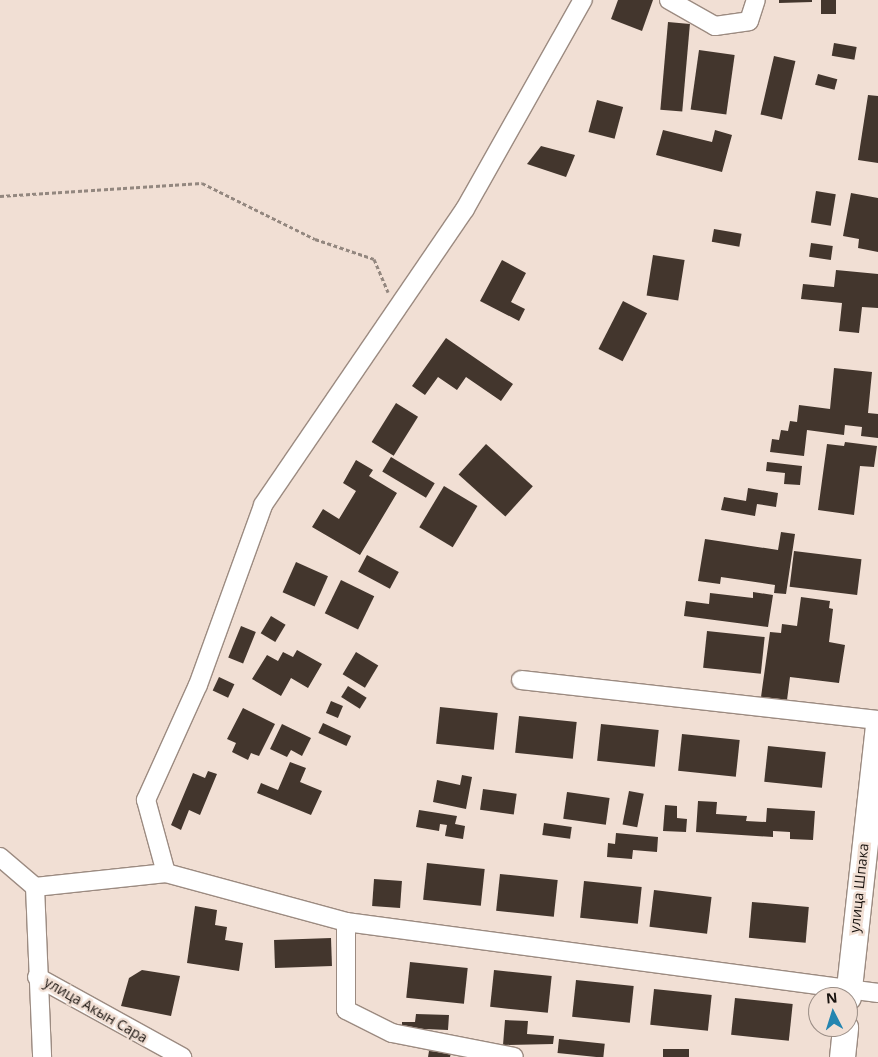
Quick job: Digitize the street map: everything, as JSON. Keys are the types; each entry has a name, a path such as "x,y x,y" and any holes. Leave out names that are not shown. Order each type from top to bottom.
{"street":[{"path":"166,873 146,800 198,685 263,505 465,209 583,0"},
{"path":"669,0 715,26 749,21 756,0"},
{"path":"521,680 878,720"},
{"name":"улица Шпака","path":"849,987 878,727"},
{"path":"0,857 35,887 166,873 346,922 808,987"},
{"path":"35,887 42,1057"},
{"path":"346,922 346,1010 392,1032 514,1057"},
{"name":"улица Акын Сара","path":"38,977 182,1057"},
{"path":"858,993 878,993"},
{"path":"842,1057 844,1037"}],"path":[{"path":"0,196 202,183 315,239 374,259 395,311"}],"building":[{"path":"618,0 653,0 642,31 611,19"},
{"path":"779,0 812,0 812,2 779,3"},
{"path":"821,0 836,0 836,14 821,14"},
{"path":"668,22 690,24 682,112 660,110"},
{"path":"834,43 857,47 854,60 832,56"},
{"path":"699,50 735,55 726,114 691,109"},
{"path":"774,56 795,61 782,119 761,114"},
{"path":"818,74 837,79 834,90 815,85"},
{"path":"868,95 878,96 878,163 858,160"},
{"path":"597,100 623,107 615,139 588,132"},
{"path":"663,130 712,142 715,130 732,135 722,172 656,155"},
{"path":"541,146 575,155 566,177 527,164"},
{"path":"816,191 836,194 831,226 811,223"},
{"path":"851,193 878,198 878,252 858,248 859,239 843,236"},
{"path":"714,229 742,234 739,247 712,242"},
{"path":"811,243 833,246 831,260 809,257"},
{"path":"653,255 685,260 678,301 647,295"},
{"path":"502,260 526,273 511,302 525,309 519,321 480,301"},
{"path":"836,270 878,274 878,308 862,307 859,333 839,331 842,303 801,299 803,284 834,287"},
{"path":"623,301 647,313 623,361 598,349"},
{"path":"446,338 513,384 501,401 466,377 457,390 438,377 425,395 412,386"},
{"path":"834,368 872,372 868,413 878,414 878,438 861,436 862,427 845,425 844,435 807,430 804,456 770,452 772,439 779,440 781,430 788,431 790,421 797,422 799,405 830,409"},
{"path":"396,403 418,417 394,456 372,442"},
{"path":"845,442 877,446 874,467 860,466 854,515 818,510 827,444 844,446"},
{"path":"486,444 533,486 505,517 459,474"},
{"path":"391,457 435,483 426,498 382,472"},
{"path":"356,460 373,470 369,476 397,493 360,555 312,527 323,509 339,519 356,491 343,483"},
{"path":"767,462 802,466 800,485 784,484 785,473 766,471"},
{"path":"444,486 477,506 453,547 419,527"},
{"path":"748,488 778,493 776,507 757,504 755,516 721,510 724,497 746,501"},
{"path":"781,532 795,534 786,594 774,593 775,585 721,577 720,584 698,581 705,539 778,550"},
{"path":"794,551 861,559 857,595 790,587"},
{"path":"367,555 399,572 390,589 358,572"},
{"path":"296,562 328,576 315,606 283,592"},
{"path":"341,580 374,596 358,629 325,613"},
{"path":"753,592 773,595 768,627 684,616 686,601 709,604 710,593 753,598"},
{"path":"801,597 830,601 829,608 833,609 829,642 845,645 839,683 790,677 787,700 761,697 770,632 781,633 782,624 797,626"},
{"path":"271,616 286,625 275,642 261,633"},
{"path":"241,626 256,632 243,664 228,658"},
{"path":"707,631 765,637 761,674 703,668"},
{"path":"297,650 322,664 308,688 291,678 281,696 252,679 267,655 278,661 283,652 293,657"},
{"path":"356,652 378,665 365,688 343,674"},
{"path":"219,677 234,684 228,698 213,691"},
{"path":"348,686 367,698 360,709 341,697"},
{"path":"331,701 343,706 338,718 326,713"},
{"path":"440,707 498,713 494,750 436,744"},
{"path":"243,708 275,724 259,756 251,753 248,760 232,752 236,743 227,739"},
{"path":"519,716 577,722 573,759 515,753"},
{"path":"323,723 351,736 346,746 318,733"},
{"path":"282,724 311,738 302,756 291,750 287,757 270,749"},
{"path":"601,724 659,730 655,767 597,761"},
{"path":"682,734 740,740 736,777 678,771"},
{"path":"768,746 826,752 822,788 764,782"},
{"path":"290,762 306,768 300,782 322,791 311,815 257,793 261,783 278,790"},
{"path":"208,771 217,774 200,815 189,810 181,830 171,825 193,773 205,778"},
{"path":"462,775 472,777 466,809 433,802 437,780 460,785"},
{"path":"483,789 517,794 514,815 480,810"},
{"path":"629,791 644,794 637,827 623,824"},
{"path":"567,792 610,798 606,825 563,819"},
{"path":"698,801 717,802 716,814 747,816 746,821 766,822 767,808 815,811 813,840 790,839 790,832 773,831 773,837 696,832"},
{"path":"665,805 677,806 677,818 687,819 686,832 663,831"},
{"path":"419,810 457,816 455,824 465,826 463,839 445,836 447,825 440,824 439,831 416,827"},
{"path":"544,823 572,827 570,839 542,835"},
{"path":"616,833 658,837 657,852 633,850 632,859 607,857 608,843 615,844"},
{"path":"427,863 485,869 481,906 423,900"},
{"path":"500,874 558,880 554,917 496,911"},
{"path":"374,879 402,881 400,908 372,906"},
{"path":"584,881 642,887 638,924 580,918"},
{"path":"654,890 712,897 707,934 649,927"},
{"path":"752,902 809,907 806,943 749,938"},
{"path":"195,906 217,910 215,925 227,927 225,940 243,943 239,971 187,963"},
{"path":"331,938 332,966 275,968 274,940"},
{"path":"410,962 468,968 464,1004 406,998"},
{"path":"142,970 180,976 171,1016 121,1006 129,978"},
{"path":"494,970 552,976 548,1013 490,1007"},
{"path":"576,980 634,986 630,1023 572,1017"},
{"path":"654,989 712,995 708,1031 650,1025"},
{"path":"735,998 793,1004 789,1041 731,1035"},
{"path":"416,1014 449,1015 448,1030 402,1028 402,1022 415,1022"},
{"path":"505,1020 528,1021 527,1034 554,1036 553,1044 503,1045"},
{"path":"559,1039 605,1044 603,1057 558,1053"},
{"path":"663,1049 689,1049 689,1057 663,1057"},
{"path":"429,1051 451,1053 450,1057 428,1057"}]}
